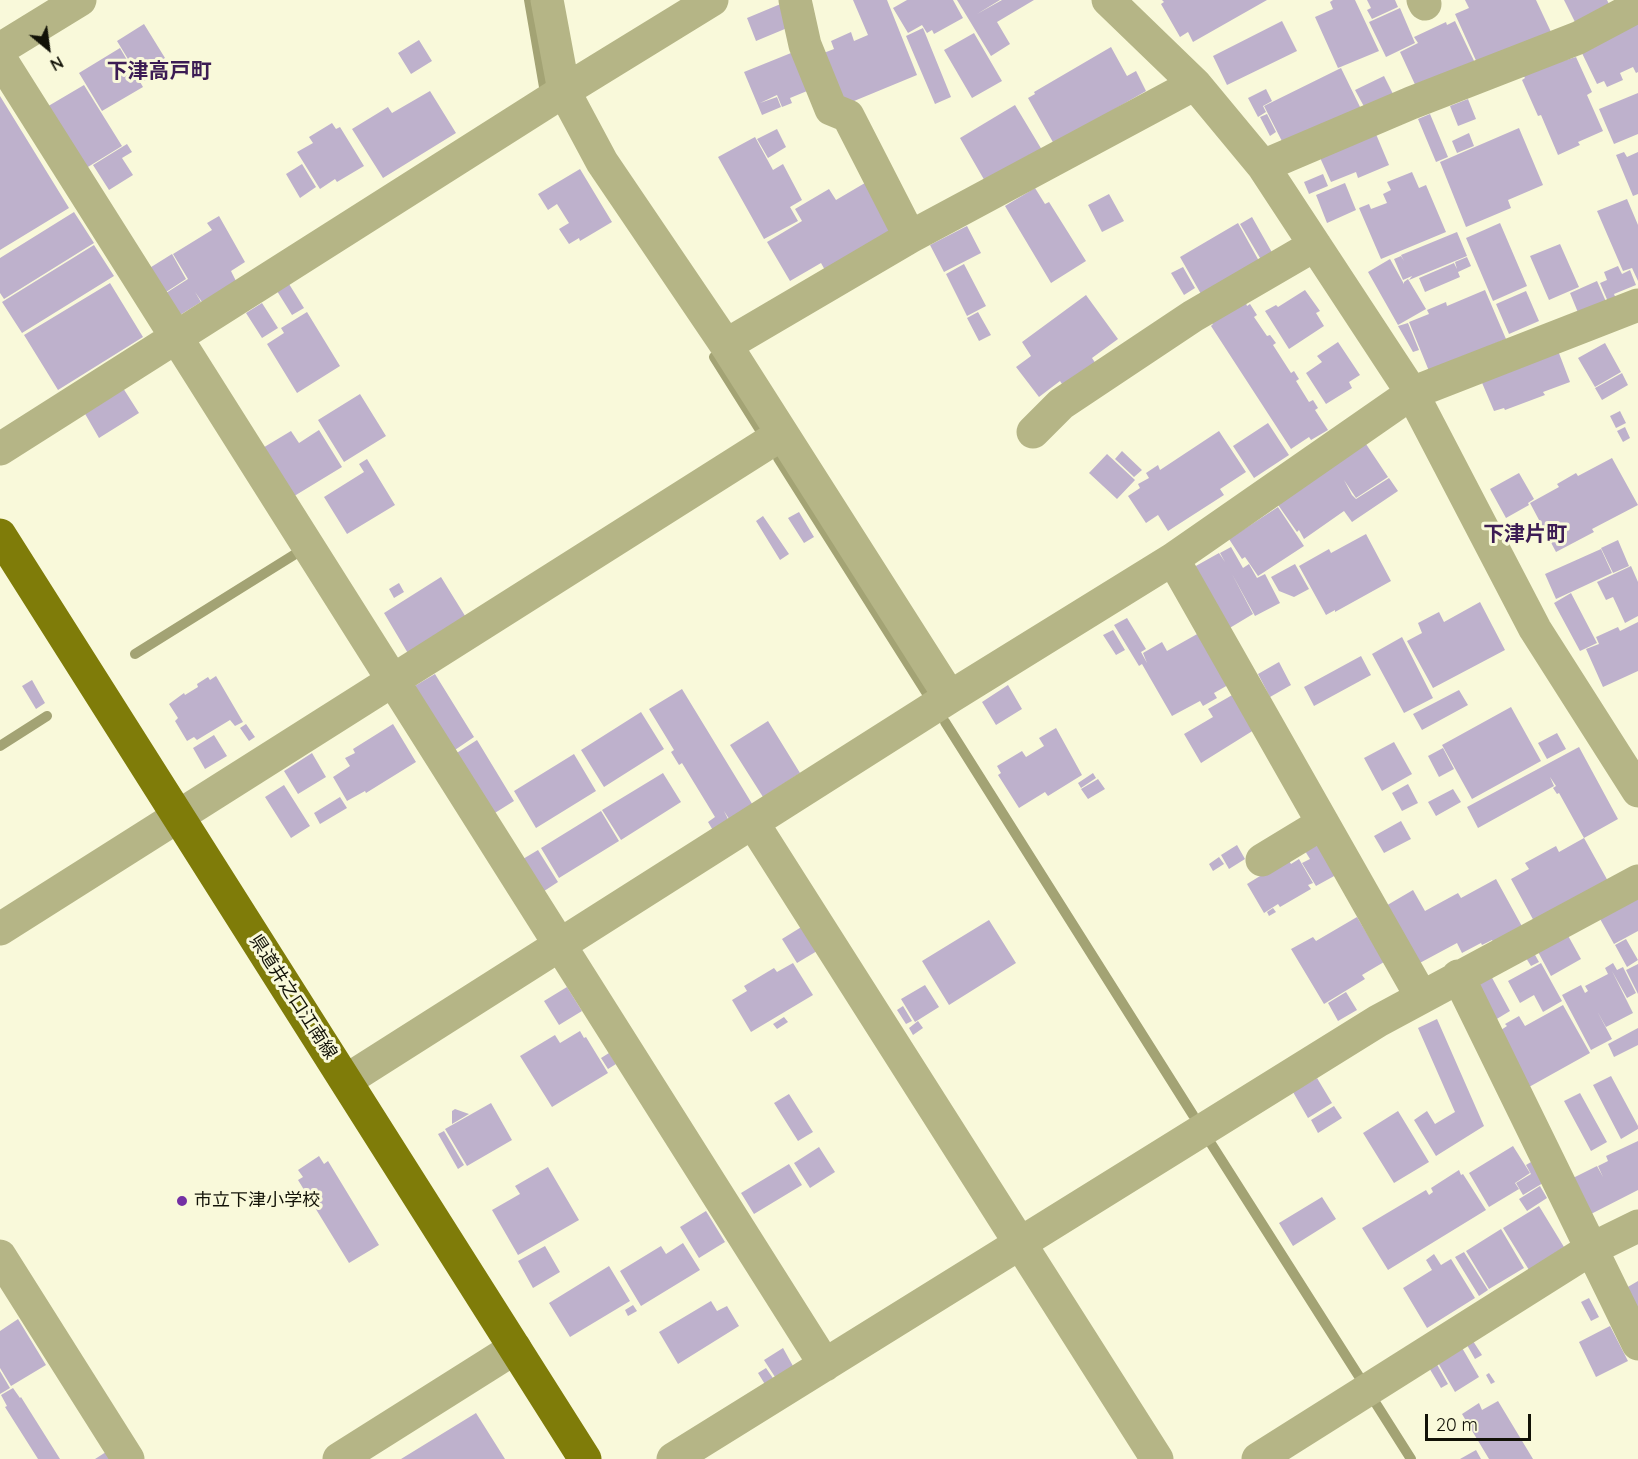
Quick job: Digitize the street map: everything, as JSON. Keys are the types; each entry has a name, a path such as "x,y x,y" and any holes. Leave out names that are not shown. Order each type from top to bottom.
{"main road":[{"name":"県道井之口江南線","path":"2,541 585,1459"}],"street":[{"path":"0,49 80,0"},
{"path":"547,0 564,91 602,162 726,345 950,697"},
{"path":"0,448 712,0"},
{"path":"795,0 805,45 831,109 848,116 910,237"},
{"path":"1108,0 1195,84 1263,166 1412,393 1535,629 1638,790"},
{"path":"1263,166 1411,103 1578,39 1638,6"},
{"path":"0,58 825,1365"},
{"path":"726,345 910,237 1195,84"},
{"path":"1033,432 1062,404 1192,316 1315,245"},
{"path":"346,1080 950,697 1173,559 1412,393 1638,305"},
{"path":"0,929 782,434"},
{"path":"1173,559 1421,996"},
{"path":"1262,860 1323,823"},
{"path":"753,824 1157,1459"},
{"path":"673,1459 1378,1021 1638,881"},
{"path":"1458,976 1638,1344"},
{"path":"1258,1459 1591,1248 1638,1226"},
{"path":"0,1256 128,1459"},
{"path":"339,1459 515,1348"}],"building":[{"path":"853,0 887,0 917,75 842,106 821,54 834,49 831,41 851,32 854,41 868,35"},
{"path":"907,0 953,0 963,18 934,34 932,30 927,33 922,25 908,33 893,8"},
{"path":"957,0 1000,0 977,14 1002,0 1034,0 997,22 1010,44 991,56"},
{"path":"1162,0 1267,0 1193,42 1188,32 1180,37 1161,4 1164,2"},
{"path":"1355,0 1379,51 1338,68 1315,17 1333,9 1330,2"},
{"path":"1367,0 1395,0 1398,7 1372,19 1367,10 1371,8"},
{"path":"1465,0 1536,0 1551,32 1478,65 1455,14 1469,8"},
{"path":"1564,0 1607,0 1611,8 1577,26"},
{"path":"783,3 792,26 756,41 747,18"},
{"path":"1400,8 1415,43 1386,57 1369,22"},
{"path":"1282,21 1297,51 1227,85 1213,56"},
{"path":"1455,21 1476,65 1418,91 1400,52 1418,43 1414,37 1446,22 1447,25"},
{"path":"1638,21 1638,72 1636,73 1633,67 1620,73 1623,80 1607,87 1604,81 1597,84 1580,49"},
{"path":"144,24 165,58 161,60 164,65 155,71 156,74 142,82 117,41"},
{"path":"923,28 951,97 935,104 906,36"},
{"path":"974,33 1002,81 972,98 944,50"},
{"path":"419,40 432,61 411,74 398,53"},
{"path":"1111,47 1127,76 1136,71 1146,91 1054,144 1028,98 1035,94 1034,92"},
{"path":"120,48 143,87 102,111 79,73"},
{"path":"796,51 812,89 790,98 792,103 782,107 777,95 760,103 777,97 781,107 762,115 744,72"},
{"path":"1576,57 1592,92 1587,95 1603,131 1578,142 1580,145 1558,155 1541,115 1538,116 1522,80 1525,78 1522,73"},
{"path":"1341,68 1363,113 1287,151 1264,106"},
{"path":"1384,76 1395,98 1367,112 1355,90"},
{"path":"84,85 122,146 83,170 45,108"},
{"path":"1266,89 1272,101 1263,106 1266,112 1258,117 1248,98"},
{"path":"430,91 456,133 383,178 352,129 388,107 392,113"},
{"path":"1638,93 1638,134 1614,144 1599,109"},
{"path":"0,96 69,208 0,250"},
{"path":"1468,99 1476,119 1458,126 1450,106"},
{"path":"1015,105 1042,150 986,183 960,138"},
{"path":"1267,114 1276,132 1270,136 1260,117"},
{"path":"1430,114 1448,157 1436,162 1418,119"},
{"path":"332,123 336,129 340,127 364,166 337,182 335,179 320,189 297,152 313,143 309,137"},
{"path":"1373,127 1389,165 1358,178 1356,172 1331,182 1317,151"},
{"path":"1519,128 1543,185 1508,200 1511,208 1466,227 1440,162"},
{"path":"777,129 786,147 768,158 757,139"},
{"path":"1469,133 1474,146 1457,153 1452,141"},
{"path":"755,137 773,170 783,164 802,200 790,207 798,221 764,239 718,157"},
{"path":"127,144 132,152 122,158 133,175 109,190 93,165"},
{"path":"1624,152 1627,157 1638,152 1638,194 1633,196 1616,155"},
{"path":"302,164 316,187 300,198 286,174"},
{"path":"580,169 612,222 580,241 579,238 569,244 559,229 569,223 557,204 548,210 538,194"},
{"path":"1412,172 1419,188 1426,185 1446,232 1381,259 1359,208 1369,204 1371,209 1387,203 1383,194 1391,190 1387,182"},
{"path":"1323,174 1328,186 1309,194 1304,182"},
{"path":"870,180 899,230 826,272 821,263 790,281 767,242 802,221 795,209 829,189 836,200"},
{"path":"1345,183 1356,210 1327,223 1316,195"},
{"path":"1035,188 1045,204 1049,202 1086,261 1051,283 1005,206"},
{"path":"1109,194 1124,221 1102,232 1088,205"},
{"path":"1627,199 1638,225 1638,281 1632,268 1623,271 1597,211"},
{"path":"74,212 94,243 4,299 0,293 0,258"},
{"path":"219,216 245,262 231,271 236,281 202,302 195,292 201,302 180,315 166,293 188,279 173,254 212,230 207,223"},
{"path":"1252,217 1274,256 1263,263 1240,224"},
{"path":"1238,223 1259,261 1201,294 1180,257"},
{"path":"1500,223 1527,286 1493,301 1466,238"},
{"path":"967,226 981,253 944,272 930,245"},
{"path":"1457,232 1467,256 1409,280 1412,276 1403,280 1394,259 1401,256 1404,261 1401,255"},
{"path":"1560,244 1579,287 1549,300 1530,256"},
{"path":"94,245 114,276 22,333 2,302"},
{"path":"172,254 186,279 163,294 148,269"},
{"path":"1467,257 1471,266 1458,272 1460,277 1425,292 1419,278 1454,263 1457,269 1455,262"},
{"path":"1390,259 1404,284 1408,279 1426,309 1398,325 1368,272"},
{"path":"964,264 986,306 967,316 946,274"},
{"path":"1618,266 1622,274 1630,270 1636,285 1614,294 1617,301 1609,304 1600,283 1607,280 1604,272"},
{"path":"1183,267 1195,288 1184,295 1171,273"},
{"path":"1597,281 1607,304 1579,315 1570,293"},
{"path":"110,283 143,337 58,390 24,335"},
{"path":"289,284 304,308 292,315 277,291"},
{"path":"1305,290 1320,311 1316,313 1324,326 1289,349 1265,311 1276,305 1278,307"},
{"path":"1485,290 1506,339 1429,371 1409,322 1429,314 1427,310 1446,302 1447,306"},
{"path":"1526,291 1539,321 1509,334 1496,304"},
{"path":"1086,295 1118,339 1092,358 1096,364 1064,387 1060,381 1039,397 1016,367 1031,356 1022,342"},
{"path":"262,303 278,328 262,338 246,313"},
{"path":"1246,303 1247,306 1250,304 1257,315 1254,317 1267,336 1270,335 1276,343 1273,345 1291,373 1294,371 1299,379 1296,381 1309,402 1313,400 1318,408 1315,410 1328,430 1311,440 1309,437 1291,449 1209,320"},
{"path":"307,312 340,366 297,393 267,344 284,333 281,328"},
{"path":"978,312 991,335 979,341 967,318"},
{"path":"1408,323 1419,350 1413,352 1398,326"},
{"path":"1338,342 1360,375 1349,382 1352,388 1326,404 1306,373 1322,362 1317,356"},
{"path":"1605,343 1621,372 1595,387 1578,358"},
{"path":"1557,348 1570,382 1543,392 1545,395 1505,410 1504,408 1494,411 1480,378"},
{"path":"1622,373 1628,385 1602,400 1595,388"},
{"path":"123,388 139,413 99,438 84,412"},
{"path":"360,394 386,436 344,462 318,420"},
{"path":"1620,411 1626,423 1616,428 1610,416"},
{"path":"1268,423 1289,455 1254,478 1233,446"},
{"path":"1625,427 1630,438 1623,442 1617,431"},
{"path":"319,430 342,467 291,498 261,449 291,431 299,443"},
{"path":"1219,431 1246,472 1220,489 1224,495 1168,531 1158,515 1146,523 1128,496 1140,488 1138,484 1149,478 1146,473 1158,465 1160,470"},
{"path":"1364,441 1388,477 1356,498 1344,480 1352,495 1356,499 1389,478 1398,491 1352,522 1344,511 1304,539 1276,502"},
{"path":"1122,451 1142,470 1134,477 1115,459"},
{"path":"1107,454 1135,480 1117,499 1089,473"},
{"path":"1612,458 1638,505 1592,529 1594,532 1556,552 1530,503 1559,487 1557,484 1576,473 1578,476"},
{"path":"367,459 395,505 347,534 324,497 364,472 359,464"},
{"path":"1519,473 1534,499 1528,503 1529,505 1506,518 1490,489"},
{"path":"1278,507 1304,546 1258,576 1245,557 1242,559 1229,539"},
{"path":"799,512 814,537 804,543 788,518"},
{"path":"763,516 789,554 780,560 756,521"},
{"path":"1366,534 1391,581 1326,615 1299,566 1329,549 1331,553"},
{"path":"1618,540 1629,566 1613,573 1601,548"},
{"path":"1231,547 1243,568 1249,564 1257,578 1265,574 1280,603 1255,616 1232,574 1253,614 1228,629 1194,567 1219,553 1225,562 1220,553"},
{"path":"1601,549 1612,573 1556,599 1545,574"},
{"path":"1295,564 1309,589 1294,597 1279,591 1271,577"},
{"path":"1631,566 1638,582 1638,616 1625,623 1613,597 1606,600 1597,582"},
{"path":"441,577 467,619 409,655 384,613"},
{"path":"399,583 404,592 394,598 389,589"},
{"path":"1571,593 1597,643 1580,651 1554,603"},
{"path":"1480,602 1505,650 1433,688 1407,641 1422,633 1418,623 1439,612 1444,622"},
{"path":"1127,618 1146,649 1141,652 1147,663 1143,653 1162,642 1167,651 1199,633 1228,685 1214,693 1217,698 1203,706 1200,701 1172,716 1142,664 1139,666 1114,625"},
{"path":"1638,622 1638,671 1603,687 1586,649 1599,644 1596,637 1618,627 1620,631"},
{"path":"1113,630 1125,650 1116,655 1103,635"},
{"path":"1402,637 1433,698 1404,713 1372,654"},
{"path":"1361,656 1371,675 1314,706 1304,687"},
{"path":"1279,662 1291,685 1270,697 1258,674"},
{"path":"435,674 474,737 449,754 413,687"},
{"path":"216,676 243,722 235,726 230,720 197,740 194,737 187,741 175,721 178,718 169,704 184,693 185,695 198,687 197,684 208,677 210,680"},
{"path":"32,680 45,703 36,709 22,686"},
{"path":"1008,685 1022,709 996,725 982,702"},
{"path":"682,689 754,807 731,822 724,811 730,823 714,832 708,822 715,817 682,763 679,765 671,752 674,750 649,709"},
{"path":"1459,690 1468,705 1422,730 1413,714"},
{"path":"1234,694 1254,730 1201,763 1184,734 1213,717 1208,709"},
{"path":"1511,707 1541,761 1472,799 1442,745"},
{"path":"641,712 664,749 604,787 581,750"},
{"path":"768,721 800,773 763,797 730,745"},
{"path":"246,724 255,737 249,741 240,728"},
{"path":"393,724 416,762 366,793 365,791 347,801 333,777 350,766 345,758 355,753 353,749"},
{"path":"1056,728 1082,775 1048,796 1045,792 1019,808 998,775 1001,773 997,766 1022,751 1026,757 1044,746 1039,738"},
{"path":"1557,733 1566,749 1547,759 1538,743"},
{"path":"214,735 227,756 205,769 193,748"},
{"path":"477,740 514,801 490,816 452,756"},
{"path":"1394,742 1412,774 1382,791 1364,758"},
{"path":"1579,747 1618,819 1584,838 1559,793 1557,794 1553,788 1556,786 1550,777 1554,786 1478,828 1467,807"},
{"path":"1443,748 1454,769 1439,777 1428,756"},
{"path":"312,753 326,777 298,794 284,771"},
{"path":"574,754 596,791 536,828 514,791"},
{"path":"663,773 681,802 621,840 602,810"},
{"path":"1093,773 1096,778 1081,788 1078,783"},
{"path":"1098,779 1105,789 1088,799 1081,789"},
{"path":"1408,784 1418,803 1402,811 1392,793"},
{"path":"284,785 310,826 291,838 265,797"},
{"path":"1453,789 1461,802 1436,816 1428,802"},
{"path":"340,797 347,808 320,824 314,813"},
{"path":"601,811 619,841 559,878 541,848"},
{"path":"1401,821 1411,839 1384,853 1374,836"},
{"path":"1584,838 1609,883 1535,923 1511,879 1529,869 1525,863 1556,846 1559,852"},
{"path":"1317,844 1336,875 1316,886 1302,863 1310,859 1305,851"},
{"path":"1237,845 1245,859 1229,869 1221,855"},
{"path":"538,850 558,882 538,895 518,862"},
{"path":"1219,857 1224,864 1213,871 1209,864"},
{"path":"1288,859 1291,864 1299,859 1313,883 1308,885 1311,889 1280,907 1278,904 1264,913 1247,884"},
{"path":"1496,879 1524,930 1495,945 1492,940 1462,953 1457,943 1416,965 1384,907 1413,890 1425,911 1458,893 1461,898"},
{"path":"1638,896 1638,931 1614,944 1599,917"},
{"path":"1273,908 1276,912 1269,916 1267,912"},
{"path":"1357,917 1384,962 1362,975 1365,979 1324,1004 1291,949 1313,937 1316,941"},
{"path":"989,920 1016,963 949,1005 922,961"},
{"path":"803,926 817,951 797,963 782,939"},
{"path":"1566,932 1581,959 1551,976 1536,948"},
{"path":"1626,939 1638,960 1627,967 1615,945"},
{"path":"1534,953 1539,962 1531,966 1526,958"},
{"path":"793,963 813,995 751,1032 732,1000 747,991 744,986 774,968 777,972"},
{"path":"1541,963 1562,1001 1543,1012 1534,995 1520,1003 1508,981"},
{"path":"1613,963 1617,970 1623,967 1636,993 1627,998 1612,971 1633,1013 1606,1027 1597,1011 1612,1039 1591,1050 1562,995 1581,985 1585,993 1588,991 1585,986 1608,974 1605,968"},
{"path":"1638,964 1638,994 1626,970"},
{"path":"1490,974 1510,1011 1495,1020 1475,983"},
{"path":"925,985 939,1007 915,1022 901,999"},
{"path":"567,987 582,1011 559,1025 544,1001"},
{"path":"1346,992 1357,1010 1338,1021 1328,1003"},
{"path":"1563,1005 1590,1053 1529,1087 1501,1030 1507,1026 1505,1024 1519,1016 1525,1026"},
{"path":"903,1006 912,1021 906,1024 897,1010"},
{"path":"784,1017 788,1022 777,1029 773,1024"},
{"path":"1437,1019 1484,1126 1436,1156 1414,1120 1427,1111 1435,1124 1455,1112 1418,1028"},
{"path":"918,1021 923,1028 913,1035 909,1028"},
{"path":"1638,1028 1638,1045 1614,1057 1608,1044"},
{"path":"580,1031 608,1073 552,1107 520,1056 555,1035 560,1043"},
{"path":"609,1053 616,1064 608,1069 601,1058"},
{"path":"1611,1076 1638,1126 1638,1129 1621,1139 1593,1085"},
{"path":"1317,1078 1332,1103 1308,1118 1293,1092"},
{"path":"1580,1093 1607,1142 1591,1151 1564,1101"},
{"path":"789,1094 813,1132 798,1141 774,1103"},
{"path":"491,1103 512,1140 467,1166 445,1129"},
{"path":"1334,1106 1342,1118 1318,1133 1311,1120"},
{"path":"455,1109 469,1114 452,1124 452,1111"},
{"path":"1398,1111 1429,1162 1394,1183 1363,1133"},
{"path":"444,1131 464,1165 458,1169 438,1134"},
{"path":"1638,1141 1638,1190 1591,1214 1573,1178 1597,1166 1603,1177 1598,1166 1608,1161 1606,1156"},
{"path":"1513,1146 1530,1173 1515,1183 1519,1189 1489,1207 1469,1173"},
{"path":"819,1147 835,1172 810,1188 794,1163"},
{"path":"319,1156 324,1164 328,1161 379,1245 349,1263 298,1180 303,1177 298,1170"},
{"path":"1531,1162 1543,1183 1523,1195 1516,1183 1531,1174 1526,1165"},
{"path":"789,1164 802,1185 754,1214 741,1193"},
{"path":"548,1167 579,1220 518,1255 492,1210 520,1194 515,1186"},
{"path":"1459,1170 1486,1210 1388,1270 1362,1228 1426,1190 1429,1195 1433,1192 1431,1188"},
{"path":"1540,1186 1547,1198 1527,1211 1519,1199"},
{"path":"1322,1197 1336,1219 1293,1246 1279,1223"},
{"path":"1539,1206 1564,1247 1529,1270 1503,1228"},
{"path":"706,1211 725,1242 699,1258 680,1227"},
{"path":"1501,1229 1524,1268 1489,1289 1466,1251"},
{"path":"683,1243 700,1270 641,1306 620,1271 661,1246 666,1254"},
{"path":"545,1246 560,1272 533,1288 518,1261"},
{"path":"1464,1252 1488,1290 1479,1296 1455,1257"},
{"path":"1434,1254 1441,1265 1451,1259 1475,1298 1427,1328 1403,1288 1432,1270 1426,1260"},
{"path":"609,1266 630,1301 570,1337 549,1303"},
{"path":"1638,1281 1638,1311 1626,1288"},
{"path":"1589,1298 1599,1317 1591,1321 1581,1302"},
{"path":"711,1301 717,1311 727,1306 739,1326 678,1364 659,1332"},
{"path":"633,1305 637,1311 628,1316 625,1310"},
{"path":"18,1319 46,1365 11,1386 0,1368 0,1331"},
{"path":"1610,1326 1628,1361 1596,1377 1579,1342"},
{"path":"1473,1341 1482,1355 1475,1359 1467,1345"},
{"path":"1461,1346 1479,1377 1455,1392 1437,1361"},
{"path":"783,1348 793,1366 775,1377 764,1360"},
{"path":"1435,1361 1448,1384 1441,1388 1428,1366"},
{"path":"766,1368 775,1381 766,1386 758,1373"},
{"path":"0,1371 10,1388 0,1394"},
{"path":"1489,1373 1495,1382 1491,1384 1486,1375"},
{"path":"13,1388 60,1459 38,1459 5,1407 7,1406 1,1395"},
{"path":"1498,1401 1533,1459 1489,1459 1462,1414 1479,1403 1482,1410"},
{"path":"476,1413 505,1459 401,1459"},
{"path":"1476,1450 1481,1459 1460,1459"},
{"path":"106,1452 111,1459 95,1459"}],"waterway":[{"path":"529,0 544,87"},
{"path":"714,357 760,430"},
{"path":"778,458 926,692"},
{"path":"135,654 297,553"},
{"path":"0,746 47,716"},
{"path":"945,722 1193,1115"},
{"path":"1210,1142 1360,1378"},
{"path":"1373,1399 1411,1459"}],"place":[{"name":"市立下津小学校","path":"182,1201"}],"district":[{"name":"下津高戸町","path":"159,72"},
{"name":"下津片町","path":"1525,535"}]}
